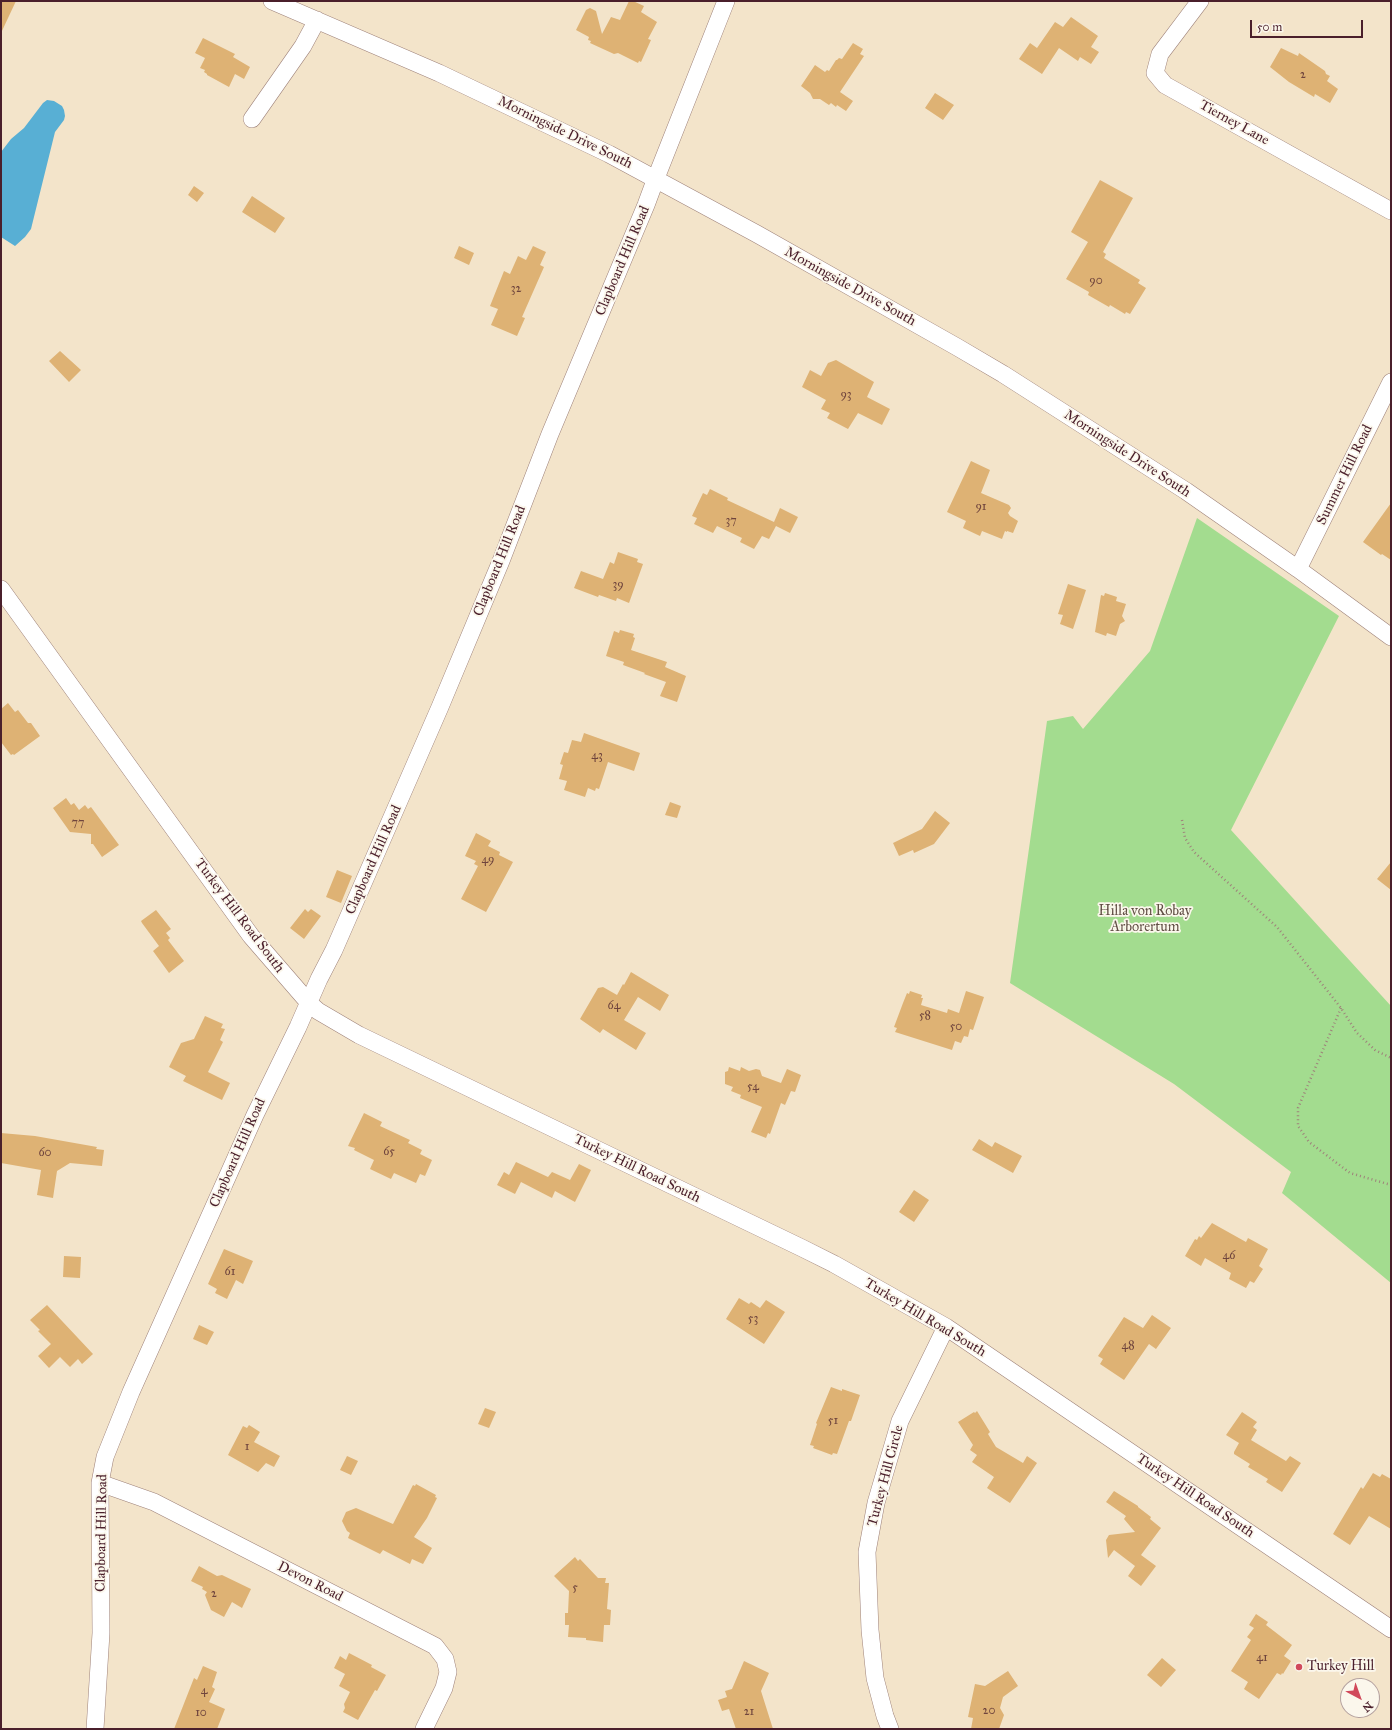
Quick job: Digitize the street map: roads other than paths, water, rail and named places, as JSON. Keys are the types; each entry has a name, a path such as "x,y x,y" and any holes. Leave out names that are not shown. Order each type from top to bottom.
{"street":[{"name":"Morningside Drive South","path":"272,1 439,73 609,154 656,178 1003,374 1186,491 1298,568 1391,637"},
{"name":"Clapboard Hill Road","path":"95,1729 101,1633 100,1483 105,1457 131,1392 255,1114 309,1003 319,978 334,950 440,707 501,561 553,427 641,219 726,1"},
{"name":"Tierney Lane","path":"1200,1 1160,54 1155,74 1165,84 1391,211"},
{"path":"252,119 303,46 317,20"},
{"name":"Summer Hill Road","path":"1298,568 1391,382"},
{"name":"Turkey Hill Road South","path":"1,589 251,936 309,1003 318,1011 359,1035 834,1264 946,1327 1391,1629"},
{"name":"Turkey Hill Circle","path":"890,1729 875,1678 870,1630 868,1552 876,1503 900,1421 946,1327"},
{"name":"Devon Road","path":"100,1483 154,1502 435,1646 445,1659 448,1672 444,1688 424,1729"}],"water":[{"path":"47,100 54,101 62,106 65,116 64,120 55,132 31,229 15,246 1,237 1,152 11,139 24,128"}],"place":[{"name":"Turkey Hill","path":"1299,1667"}],"park label":[{"name":"Hilla von Robay Arborertum","path":"1145,920"}]}
